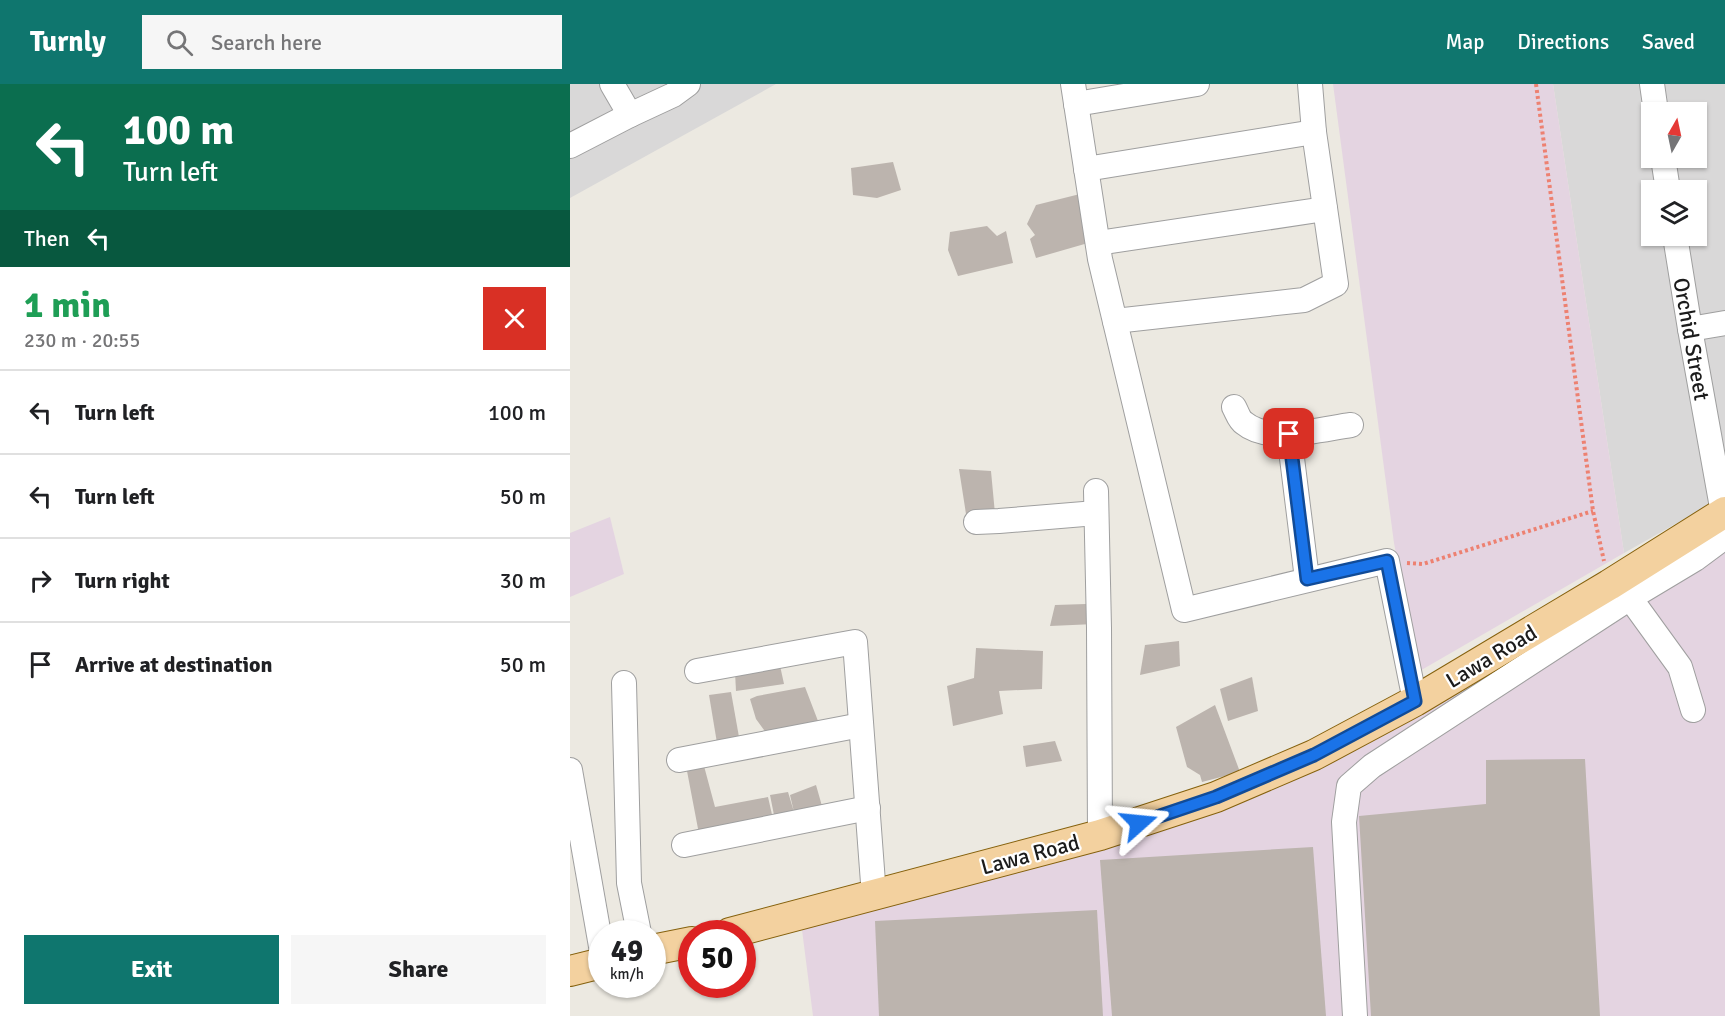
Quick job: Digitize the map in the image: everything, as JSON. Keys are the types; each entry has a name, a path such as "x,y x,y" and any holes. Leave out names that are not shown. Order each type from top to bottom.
{"main road":[{"name":"Lawa Road","path":"756,926 1100,836 1216,797 1314,755 1619,591 1724,513"},
{"path":"570,971 588,966"}],"street":[{"path":"612,84 630,115"},
{"path":"570,146 673,95 688,84"},
{"path":"1197,84 1074,94 1098,243 1185,610 1387,561 1415,701"},
{"path":"1115,321 1304,300 1336,284 1314,132 1311,84"},
{"path":"1652,84 1655,102"},
{"path":"1086,169 1314,132"},
{"path":"1098,243 1325,209"},
{"name":"Orchid Street","path":"1677,246 1724,513"},
{"path":"1690,329 1725,323"},
{"path":"1234,407 1242,422 1259,432 1289,434 1352,425"},
{"path":"1289,434 1307,579"},
{"path":"976,522 999,521 1096,502 1100,836"},
{"path":"1355,1016 1344,822 1349,786 1372,766 1619,591 1680,667 1693,710"},
{"path":"697,671 855,642 874,896"},
{"path":"624,683 629,873 637,920"},
{"path":"679,760 861,725"},
{"path":"570,770 596,920"},
{"path":"684,845 868,808"}],"path":[{"path":"1536,84 1593,511 1619,591"},
{"path":"1387,561 1423,564 1593,511"}],"shaded area":[{"path":"570,84 776,84 570,198"},
{"path":"1333,84 1553,84 1624,553 1418,672 1394,543"},
{"path":"1553,84 1725,84 1725,496 1624,553"},
{"path":"610,517 624,574 570,597 570,533"},
{"path":"1725,518 1725,1016 813,1016 801,922 1240,799"}],"building":[{"path":"893,162 901,190 877,198 853,195 851,168"},
{"path":"1084,193 1095,241 1036,258 1030,239 1035,235 1027,224 1036,205"},
{"path":"987,226 997,236 1006,231 1013,263 958,276 948,250 950,232"},
{"path":"959,469 991,471 995,514 966,514"},
{"path":"1087,586 1095,624 1050,626 1055,605 1086,604"},
{"path":"1179,641 1180,666 1140,675 1145,645"},
{"path":"976,648 1043,651 1042,689 999,691 1003,714 953,726 947,686 974,678"},
{"path":"779,661 784,684 736,691 735,672"},
{"path":"1252,677 1258,711 1228,721 1220,689"},
{"path":"805,687 818,721 789,735 781,728 767,734 756,719 750,699"},
{"path":"731,692 739,737 717,743 709,695"},
{"path":"1215,705 1240,772 1202,782 1200,775 1187,767 1176,727"},
{"path":"1055,741 1062,761 1026,767 1023,746"},
{"path":"1585,759 1600,1016 1371,1016 1359,816 1486,804 1486,760"},
{"path":"704,766 715,807 768,797 773,819 699,834 687,771"},
{"path":"816,785 824,813 775,820 770,795 788,792 794,812 790,795"},
{"path":"1313,847 1326,1016 1112,1016 1100,860"},
{"path":"1097,910 1103,1016 879,1016 875,921"}],"route":[{"path":"1139,823 1216,797 1314,755 1415,701 1387,561 1307,579 1289,434"}]}
